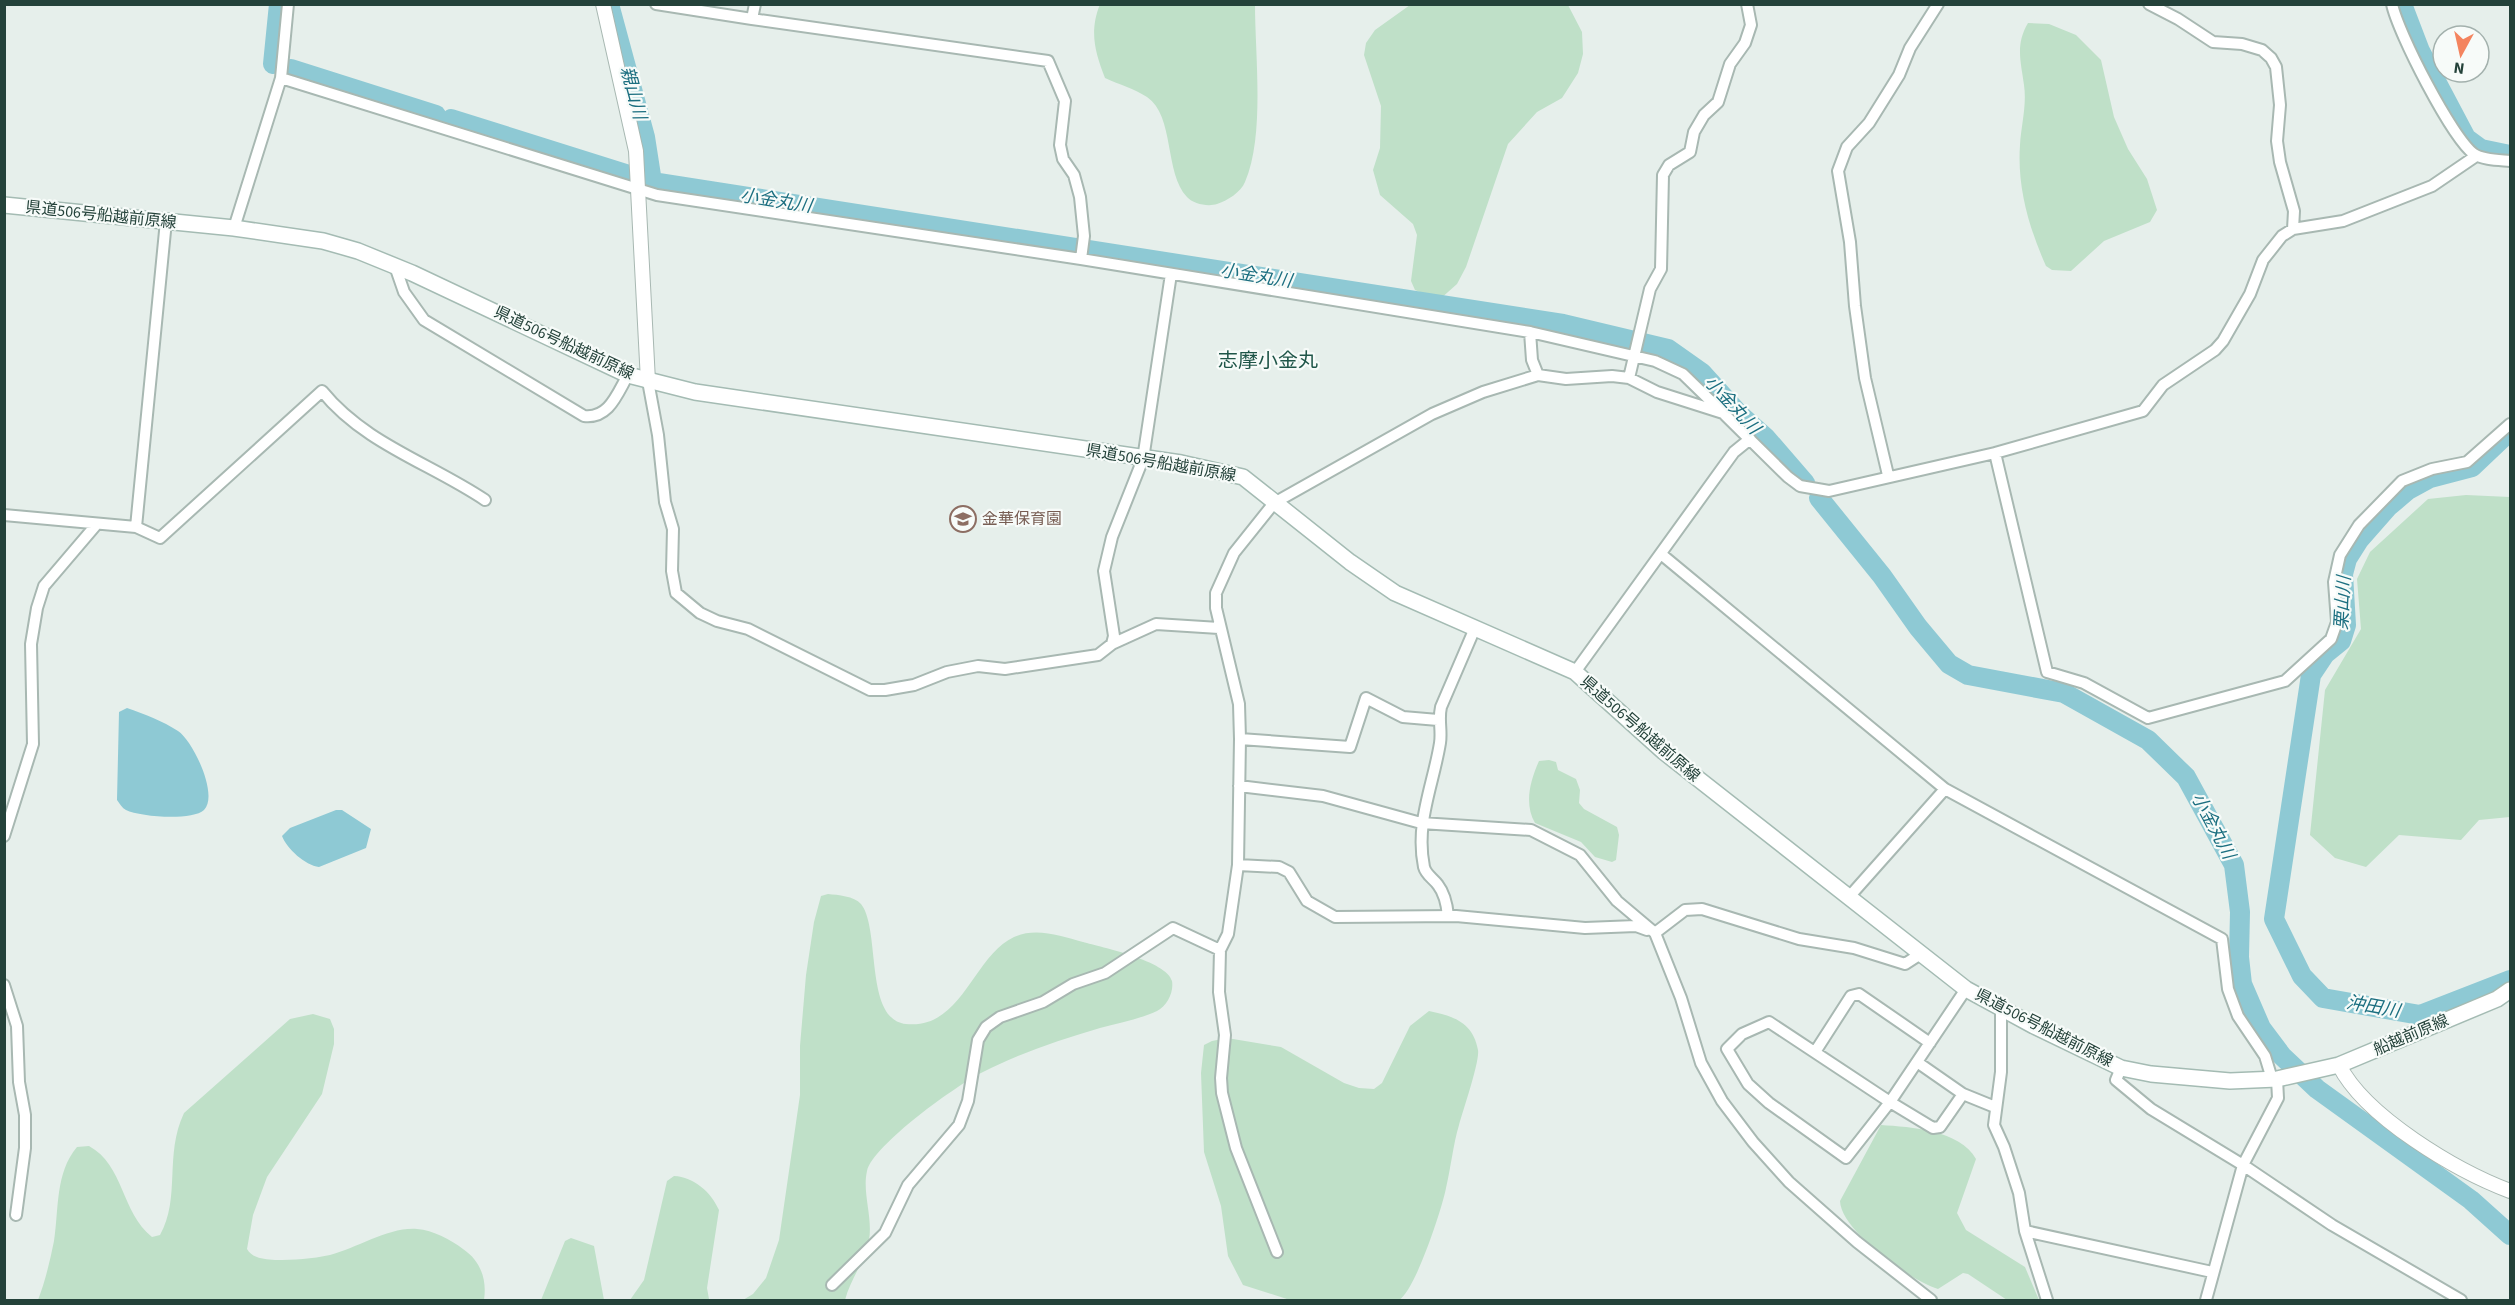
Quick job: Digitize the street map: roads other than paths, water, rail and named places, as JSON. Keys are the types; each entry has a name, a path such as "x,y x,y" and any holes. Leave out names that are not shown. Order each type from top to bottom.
{"main road":[{"name":"県道506号船越前原線","path":"4,205 234,228 323,241 358,251 395,266 520,322 628,375 695,392 1181,463 1243,477 1350,562 1395,593 1575,672 1664,752 1966,989 2001,1009 2121,1068 2151,1074 2230,1081 2275,1079 2310,1071"},
{"name":"船越前原線","path":"2310,1071 2339,1065 2497,999 2511,990"}],"street":[{"path":"234,228 281,78 288,4"},
{"path":"603,4 636,151 648,381 658,435 665,502 673,529 674,583 681,598 700,613 717,621 748,629 783,649 870,690 914,685 948,672 978,666 1005,669 1098,655 1113,644 1156,624 1219,628"},
{"path":"656,4 1048,61 1065,101 1060,145 1064,159 1074,175 1084,236 1082,259"},
{"path":"752,19 755,4"},
{"path":"1629,378 1650,289 1661,269 1663,175 1669,165 1690,152 1694,132 1704,115 1718,102 1731,64 1745,43 1751,25 1747,4"},
{"path":"1888,475 1865,378 1855,306 1850,242 1838,171 1847,147 1869,123 1899,75 1910,48 1938,4"},
{"path":"2149,4 2213,42 2242,44 2262,50 2271,58 2276,67 2280,105 2277,141 2280,162 2294,211 2293,229"},
{"path":"2392,4 2414,56 2460,141 2476,156 2511,161"},
{"path":"281,78 657,195 1082,259 1530,332 1655,361 1683,374 1788,477 1800,486 1828,491 1888,475 1995,453 2143,411 2163,385 2215,350 2223,341 2246,302 2269,250 2282,236 2293,229 2343,221 2432,186 2476,156"},
{"path":"136,527 166,221"},
{"path":"395,266 404,292 424,320 584,416 599,416 607,411 628,375"},
{"path":"1113,644 1114,636 1104,571 1112,537 1143,459 1171,274"},
{"path":"1530,332 1532,360 1538,375"},
{"path":"1277,1252 1227,1119 1221,1078 1225,1035 1219,992 1220,951 1228,934 1238,865 1240,740 1237,695 1219,628 1216,593 1234,553 1274,503 1432,414 1483,392 1538,375 1566,379 1612,376 1629,378 1657,392 1722,413"},
{"path":"4,515 136,527 160,538 322,391 334,406 368,434 410,459 452,477 485,500"},
{"path":"1995,453 2047,672 2084,683 2148,718 2285,681 2331,639 2337,622 2334,582 2340,555 2359,525 2402,481 2432,469 2467,462 2511,424"},
{"path":"1575,672 1734,452 1750,438"},
{"path":"4,836 33,744 31,644 37,608 44,586 96,525"},
{"path":"1661,554 1944,789 2222,939 2228,989 2238,1016 2265,1056 2275,1079 2278,1098 2243,1165 2206,1300"},
{"path":"1448,916 1446,901 1438,885 1424,869 1421,823 1440,743 1442,729 1438,720 1441,707 1475,628"},
{"path":"1240,740 1350,747 1366,698 1403,717 1438,720"},
{"path":"1239,786 1323,796 1421,823 1531,830 1580,855 1617,901 1655,933 1681,998 1701,1063 1732,1115 1789,1182 1857,1242 1931,1300"},
{"path":"1849,897 1944,789"},
{"path":"1238,865 1279,867 1289,873 1307,901 1335,916 1448,916 1534,921 1585,928 1636,926 1655,933"},
{"path":"1655,933 1685,910 1702,909 1799,939 1854,948 1905,964 1922,953"},
{"path":"832,1285 885,1233 908,1185 959,1125 968,1101 978,1040 986,1027 1000,1017 1043,1002 1073,984 1105,973 1173,928 1220,951"},
{"path":"4,985 17,1026 19,1082 26,1133 16,1215"},
{"path":"1963,1094 1940,1127 1933,1128 1890,1102 1769,1022 1742,1034 1727,1049 1748,1084 1769,1103 1845,1158 1890,1102 1966,989"},
{"path":"1815,1052 1851,996 1859,994 1930,1043"},
{"path":"2001,1009 2001,1072 1994,1125 2004,1146 2019,1193 2025,1231 2047,1300"},
{"path":"1917,1062 1963,1094 1995,1107"},
{"path":"2339,1065 2349,1084 2370,1106 2466,1172 2511,1191"},
{"path":"2121,1068 2116,1080 2151,1109 2243,1165 2332,1225 2461,1300"},
{"path":"2025,1231 2212,1272"}],"water":[{"path":"127,708 166,724 184,737 197,756 206,781 208,803 204,810 189,816 166,817 133,812 121,806 117,800 119,712"},
{"path":"336,810 342,810 371,829 366,848 319,867 302,860 284,841 282,836 290,828"}],"waterway":[{"name":"小金丸川","path":"273,64 279,4"},
{"name":"小金丸川","path":"609,4 645,137 652,182 1563,324 1668,349 1702,373 1739,414 1766,438 1805,483"},
{"name":"栗山川","path":"2402,4 2420,51 2466,138 2481,149 2510,155"},
{"name":"小金丸川","path":"291,69 436,115"},
{"name":"小金丸川","path":"451,119 629,175"},
{"name":"栗山川","path":"2510,431 2472,467 2430,478 2408,490 2388,507 2359,540 2347,559 2343,574 2346,625 2341,641 2325,654 2311,675 2274,919 2302,976 2323,998 2420,1015 2510,980"},
{"name":"小金丸川","path":"1819,498 1949,664 1968,675 2064,693 2148,740 2186,777 2234,865 2240,912 2239,957 2242,984 2261,1028 2282,1056 2317,1089 2471,1200 2510,1235"}],"place":[{"name":"金華保育園","path":"963,519"}],"district":[{"name":"志摩小金丸","path":"1268,361"}],"water label":[{"name":"親山川","path":"633,93"},
{"name":"沖田川","path":"2373,1007"}]}
